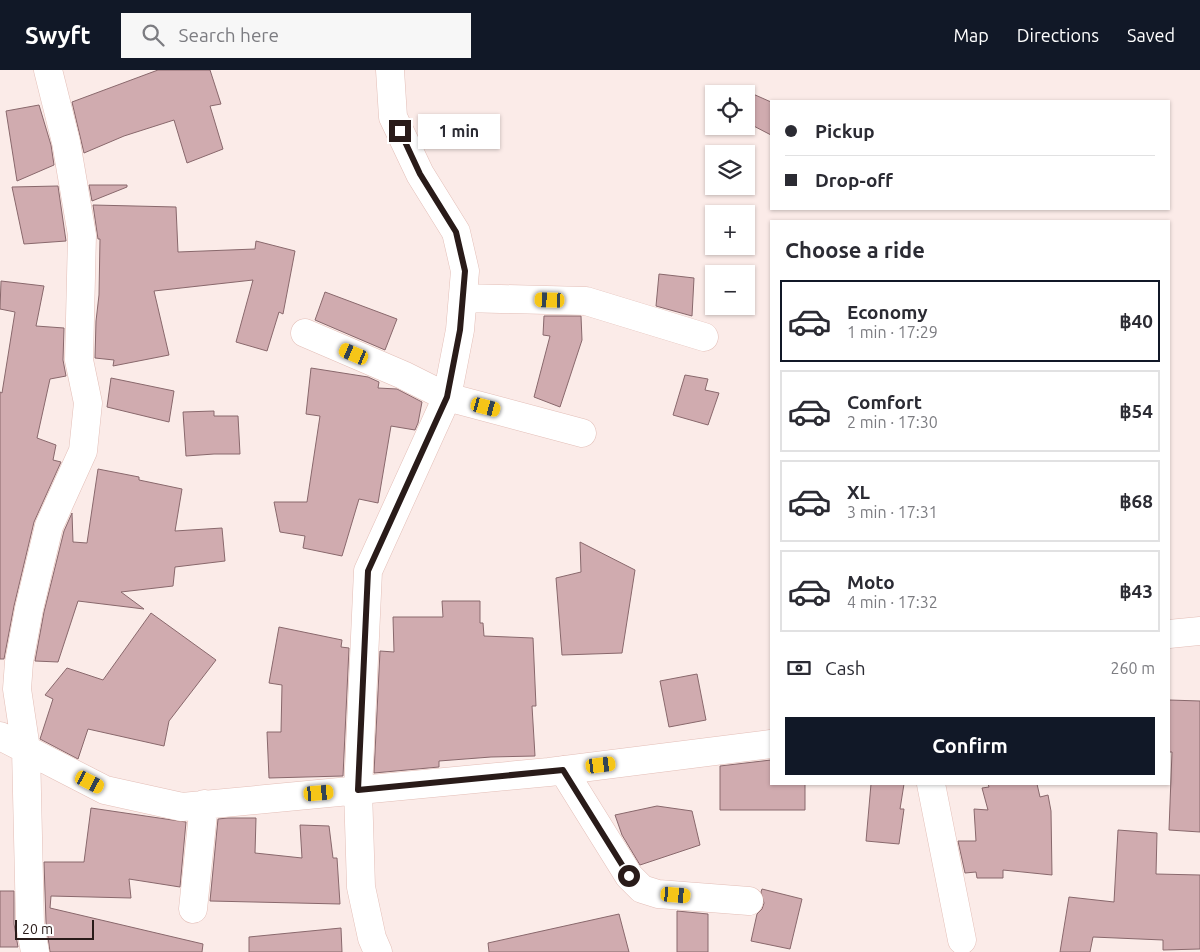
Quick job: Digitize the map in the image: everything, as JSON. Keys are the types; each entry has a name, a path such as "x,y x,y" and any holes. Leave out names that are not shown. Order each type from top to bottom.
{"street":[{"path":"35,952 30,924 26,749 17,689 19,662 28,609 49,526 83,451 88,403 79,360 82,235 66,142 48,70"},
{"path":"378,952 372,938 361,887 358,790 368,571 447,397 460,330 465,271 456,232 420,174 393,117 390,70"},
{"path":"463,298 586,302 704,337"},
{"path":"305,333 403,375 447,397 582,433"},
{"path":"1170,634 1200,631"},
{"path":"0,736 106,790 182,807 563,770 770,744"},
{"path":"563,770 629,876 642,889 658,894 749,901"},
{"path":"931,785 962,940"},
{"path":"193,909 204,804"}],"building":[{"path":"158,70 210,70 221,104 210,106 223,149 187,163 174,120 124,136 84,153 72,102"},
{"path":"755,95 770,102 770,134 755,127"},
{"path":"39,105 51,145 54,165 17,181 6,111"},
{"path":"89,185 127,185 127,187 92,201"},
{"path":"58,186 66,241 24,244 12,187"},
{"path":"93,205 176,207 178,252 255,249 256,241 295,251 283,314 279,312 267,351 236,342 253,280 154,291 169,355 113,366 114,360 95,358 100,239 98,239"},
{"path":"659,274 694,278 692,316 656,306"},
{"path":"1,281 44,286 36,326 64,328 63,360 66,376 50,379 37,438 56,445 53,460 61,462 34,522 14,606 4,659 0,659 0,392 2,393 15,312 0,309"},
{"path":"325,292 397,319 385,350 315,320"},
{"path":"544,316 581,316 582,340 560,407 534,397 550,336 543,335"},
{"path":"311,368 368,377 379,382 378,388 397,389 422,402 415,430 391,426 378,503 359,499 342,556 303,548 305,536 280,532 274,502 307,502 320,416 306,414"},
{"path":"685,375 708,379 705,390 719,393 708,425 673,415"},
{"path":"111,378 174,391 169,422 107,407"},
{"path":"214,411 214,416 238,416 240,454 186,456 183,412"},
{"path":"98,469 139,477 139,480 182,489 175,531 222,528 225,561 175,567 173,586 121,592 144,609 78,601 58,662 35,661 44,612 64,531 72,513 73,542 87,543"},
{"path":"580,542 635,570 622,653 562,655 556,578 581,572"},
{"path":"442,601 480,601 480,623 483,623 484,636 533,638 536,706 532,706 535,756 439,761 439,767 374,773 380,651 394,652 393,617 443,617"},
{"path":"151,613 216,660 169,721 164,746 88,729 78,759 40,739 53,699 45,695 67,668 103,680"},
{"path":"279,627 342,640 341,647 349,648 343,776 269,778 267,732 281,732 282,685 269,683"},
{"path":"697,674 706,720 669,727 660,681"},
{"path":"1170,700 1200,701 1200,832 1169,830 1172,752 1170,752"},
{"path":"770,760 770,785 805,785 805,810 720,810 720,766"},
{"path":"871,785 904,785 900,809 904,809 899,844 866,841"},
{"path":"988,785 1037,785 1040,797 1048,795 1051,811 1052,875 1003,870 1003,878 977,878 976,872 965,873 958,841 976,841 974,809 988,810 982,788 989,787"},
{"path":"657,806 692,811 700,845 640,865 622,835 615,815"},
{"path":"91,808 186,822 180,887 129,879 131,898 51,896 50,908 203,944 202,952 50,952 46,922 44,862 84,862"},
{"path":"256,818 255,853 302,858 300,825 329,826 333,858 337,858 340,904 210,901 218,819"},
{"path":"1118,830 1157,833 1156,874 1200,875 1200,949 1163,950 1163,940 1093,937 1090,952 1060,952 1069,897 1114,902"},
{"path":"762,889 802,899 790,949 751,941 757,914 762,909 764,903"},
{"path":"0,891 14,891 14,924 18,947 0,947"},
{"path":"677,911 708,914 708,952 677,952"},
{"path":"619,914 629,952 489,952 488,943"},
{"path":"341,928 342,952 249,952 249,937"}],"route":[{"path":"400,131 420,174 456,232 465,271 460,330 447,397 368,571 358,790 563,770 629,876"}]}
